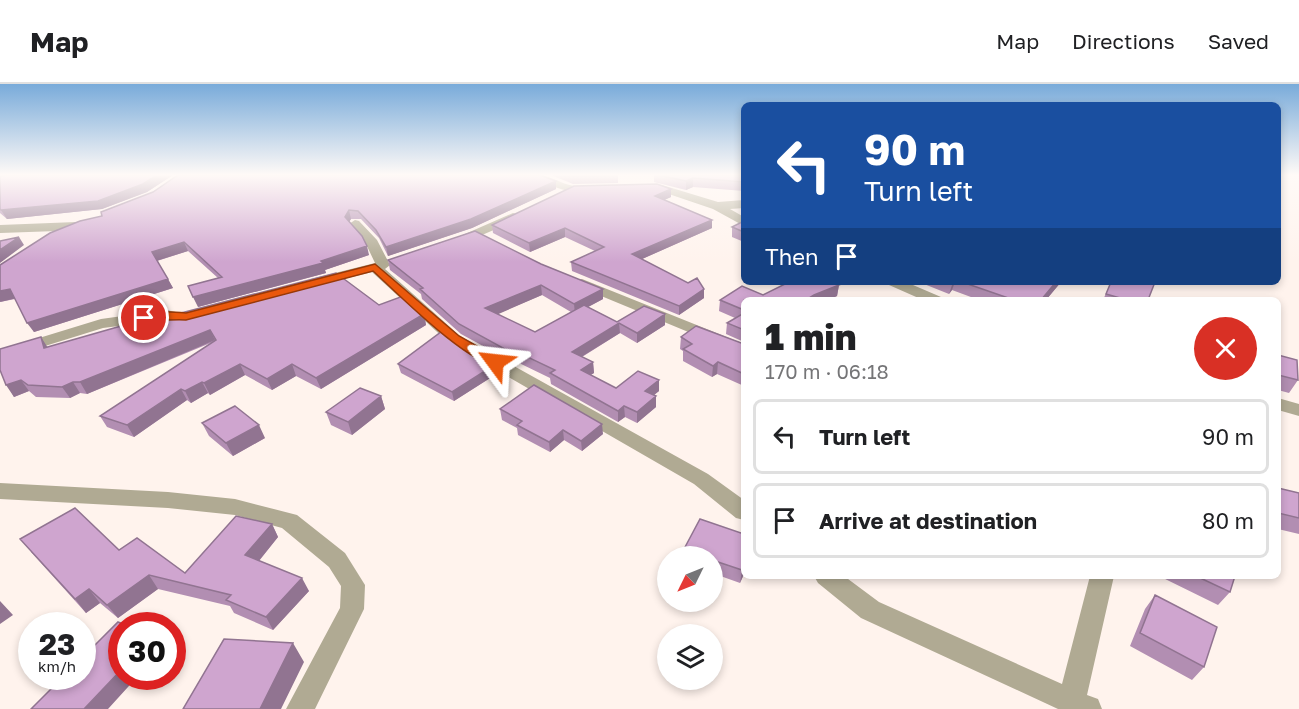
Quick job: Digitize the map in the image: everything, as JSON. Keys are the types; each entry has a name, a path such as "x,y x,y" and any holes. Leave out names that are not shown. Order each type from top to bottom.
{"street":[{"path":"712,204 741,220"},
{"path":"717,206 741,204"},
{"path":"445,244 478,233 524,212"},
{"path":"0,229 81,224 41,242"},
{"path":"355,224 372,243 384,265 454,339 701,479 741,510"},
{"path":"478,233 498,243"},
{"path":"305,285 384,265"},
{"path":"570,278 741,349"},
{"path":"901,285 929,297"},
{"path":"0,355 101,324 166,315 186,317 197,314"},
{"path":"1281,405 1299,410"},
{"path":"0,491 168,500 235,507 289,520 337,560 353,585 352,609 300,709"},
{"path":"830,579 870,610 1079,706 1101,579"}],"building":[{"path":"0,204 64,204 1,210"},
{"path":"121,204 504,204 471,219 386,247 376,230 358,211 349,210 345,217 362,236 367,246 321,261 323,263 193,297 188,286 222,277 184,242 152,252 168,279 27,323 10,289 0,291 0,265 50,233 80,221 102,216 101,212"},
{"path":"536,204 674,204 712,220 632,254 688,283 697,278 704,289 679,306 571,262 604,247 565,228 529,243 492,225"},
{"path":"741,222 741,231 732,227"},
{"path":"475,231 541,264 603,289 574,304 541,285 485,308 535,332 584,305 617,322 644,306 665,314 637,333 619,323 572,352 593,362 581,370 616,388 638,371 659,380 645,391 656,396 637,412 624,406 618,411 550,373 555,370 515,351 512,353 459,324 420,289 423,288 388,260"},
{"path":"19,237 0,250 0,241"},
{"path":"336,273 379,305 403,296 424,314 316,378 292,364 267,379 240,364 204,383 185,391 181,389 127,425 100,416 216,340 210,330 80,382 73,382 62,387 28,385 21,380 6,385 0,370 0,349 41,337 44,348 163,314 181,313"},
{"path":"783,285 839,285 811,297 741,297 741,309 720,300 742,286 763,295"},
{"path":"971,285 1054,285 1044,297 1005,297"},
{"path":"1110,285 1154,285 1149,297 1116,297 1106,294"},
{"path":"741,315 741,329 727,323"},
{"path":"696,326 741,343 741,373 718,362 713,366 683,349 692,344 681,337"},
{"path":"441,332 496,364 452,392 398,364"},
{"path":"1281,356 1297,360 1298,380 1281,376"},
{"path":"534,385 602,424 581,441 563,430 549,442 517,425 522,421 500,409"},
{"path":"360,388 381,396 348,422 326,412"},
{"path":"235,406 259,425 226,443 202,423"},
{"path":"1281,489 1299,493 1299,518 1281,514"},
{"path":"75,508 119,550 137,538 185,573 236,516 272,524 245,555 302,578 266,617 226,600 231,595 149,575 107,605 89,589 75,599 20,539"},
{"path":"700,519 741,533 741,570 723,564 723,546 686,546"},
{"path":"1202,579 1234,579 1230,592"},
{"path":"1155,595 1217,627 1204,667 1140,633"},
{"path":"108,632 108,684 84,709 31,709 50,690 96,690 96,644"},
{"path":"224,639 293,643 260,709 183,709"}],"route":[{"path":"144,318 166,315 186,317 375,267 454,339 495,362"}]}
